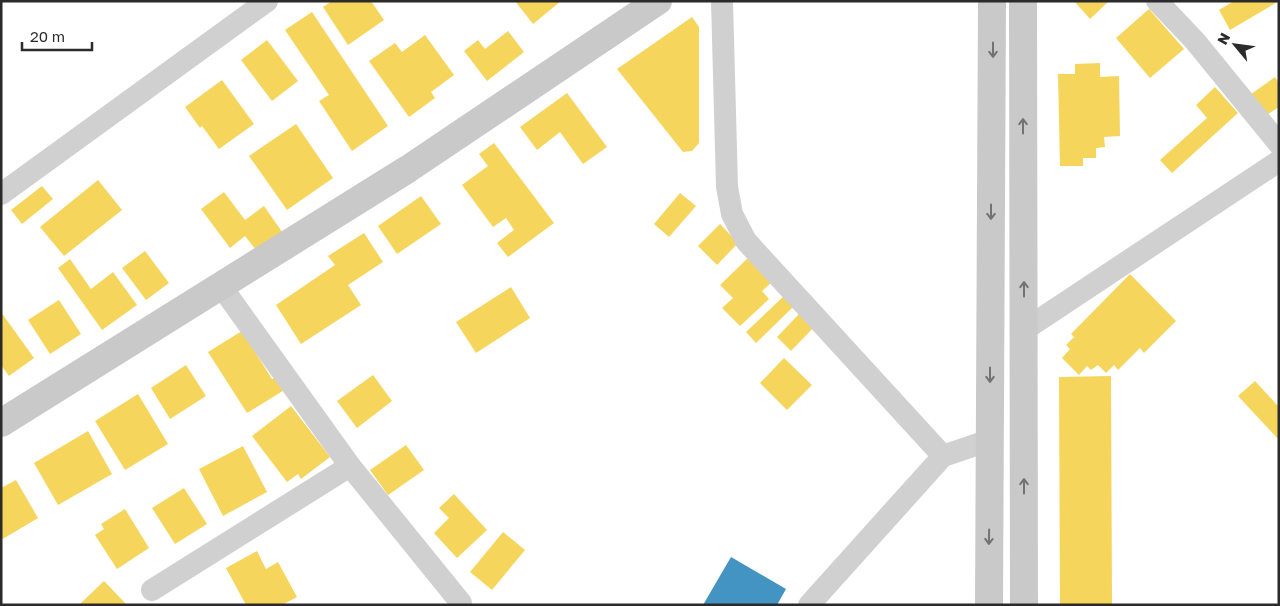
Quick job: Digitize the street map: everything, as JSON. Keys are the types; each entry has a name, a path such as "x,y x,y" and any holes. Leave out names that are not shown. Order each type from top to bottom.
{"main road":[{"path":"1,423 408,169 658,1"},
{"path":"989,605 992,1"},
{"path":"1023,1 1024,605"}],"street":[{"path":"1,194 267,1"},
{"path":"722,1 727,187 732,214 746,241 943,456"},
{"path":"1157,1 1195,40 1279,144"},
{"path":"1024,330 1279,161"},
{"path":"221,286 350,466 461,604"},
{"path":"809,605 943,456 990,440"},
{"path":"152,590 350,466"}],"building: Homes":[{"path":"332,1 371,1 384,20 348,45 323,7"},
{"path":"515,1 561,1 533,24"},
{"path":"1074,1 1109,1 1090,19"},
{"path":"1234,1 1279,1 1230,30 1219,10"},
{"path":"1149,9 1184,49 1150,78 1116,38"},
{"path":"312,12 388,126 352,151 319,101 329,95 285,30"},
{"path":"692,17 699,27 699,143 692,151 683,152 617,69"},
{"path":"508,31 524,52 487,81 464,51 478,40 485,49"},
{"path":"425,35 454,75 431,92 435,98 409,117 369,61 395,43 402,52"},
{"path":"267,40 298,81 272,101 241,60"},
{"path":"1100,63 1100,77 1119,76 1120,136 1104,137 1105,147 1096,148 1096,158 1083,158 1083,166 1060,166 1058,74 1075,74 1075,64"},
{"path":"1275,77 1279,83 1279,107 1262,118 1247,97"},
{"path":"222,80 254,124 219,149 202,126 200,128 185,107"},
{"path":"1215,87 1238,113 1172,173 1160,160 1207,118 1196,105"},
{"path":"567,93 607,147 583,164 560,132 537,150 520,127"},
{"path":"296,124 333,178 287,210 249,156"},
{"path":"494,143 554,223 508,257 497,243 514,230 506,218 493,227 462,185 488,166 479,154"},
{"path":"98,180 122,210 64,256 40,227"},
{"path":"42,186 53,199 22,224 11,210"},
{"path":"224,192 245,220 264,206 285,236 260,255 245,236 230,248 201,209"},
{"path":"680,193 696,206 669,237 654,224"},
{"path":"421,196 441,224 397,254 378,226"},
{"path":"720,224 738,243 717,265 698,246"},
{"path":"364,233 383,262 348,285 361,305 301,344 276,305 335,265 328,256"},
{"path":"145,251 169,283 146,300 122,268"},
{"path":"748,258 772,282 762,291 769,299 740,326 722,308 733,298 720,285"},
{"path":"70,259 91,289 113,272 137,305 102,330 58,268"},
{"path":"1130,274 1176,321 1144,353 1140,348 1118,370 1114,365 1106,373 1098,365 1091,370 1087,366 1079,375 1062,358 1070,349 1066,345 1074,337 1071,334"},
{"path":"511,287 530,318 476,353 456,322"},
{"path":"785,295 795,305 756,343 746,332"},
{"path":"59,300 81,334 50,354 28,320"},
{"path":"1,312 34,358 9,376 1,365"},
{"path":"800,313 814,327 791,351 777,337"},
{"path":"242,331 272,379 278,376 286,389 247,413 208,352"},
{"path":"784,358 812,385 787,410 760,383"},
{"path":"186,365 206,396 170,419 151,388"},
{"path":"373,375 392,401 357,428 337,401"},
{"path":"1111,376 1112,605 1060,605 1059,377"},
{"path":"1255,381 1279,407 1279,440 1238,396"},
{"path":"138,394 168,444 125,470 95,421"},
{"path":"291,406 330,457 301,479 298,474 287,482 252,436"},
{"path":"88,431 112,474 58,505 34,463"},
{"path":"406,445 424,470 388,495 370,470"},
{"path":"243,446 267,492 223,516 199,469"},
{"path":"16,480 38,518 1,540 1,488"},
{"path":"184,488 207,524 175,544 152,508"},
{"path":"454,494 487,530 457,558 434,533 449,518 439,508"},
{"path":"125,509 149,548 117,569 95,535 104,529 101,524"},
{"path":"503,532 525,550 492,590 470,572"},
{"path":"257,551 266,569 278,562 297,597 282,605 246,605 226,568"},
{"path":"104,581 127,605 79,605"}],"building: Schools":[{"path":"731,557 786,589 777,605 703,605"}]}
